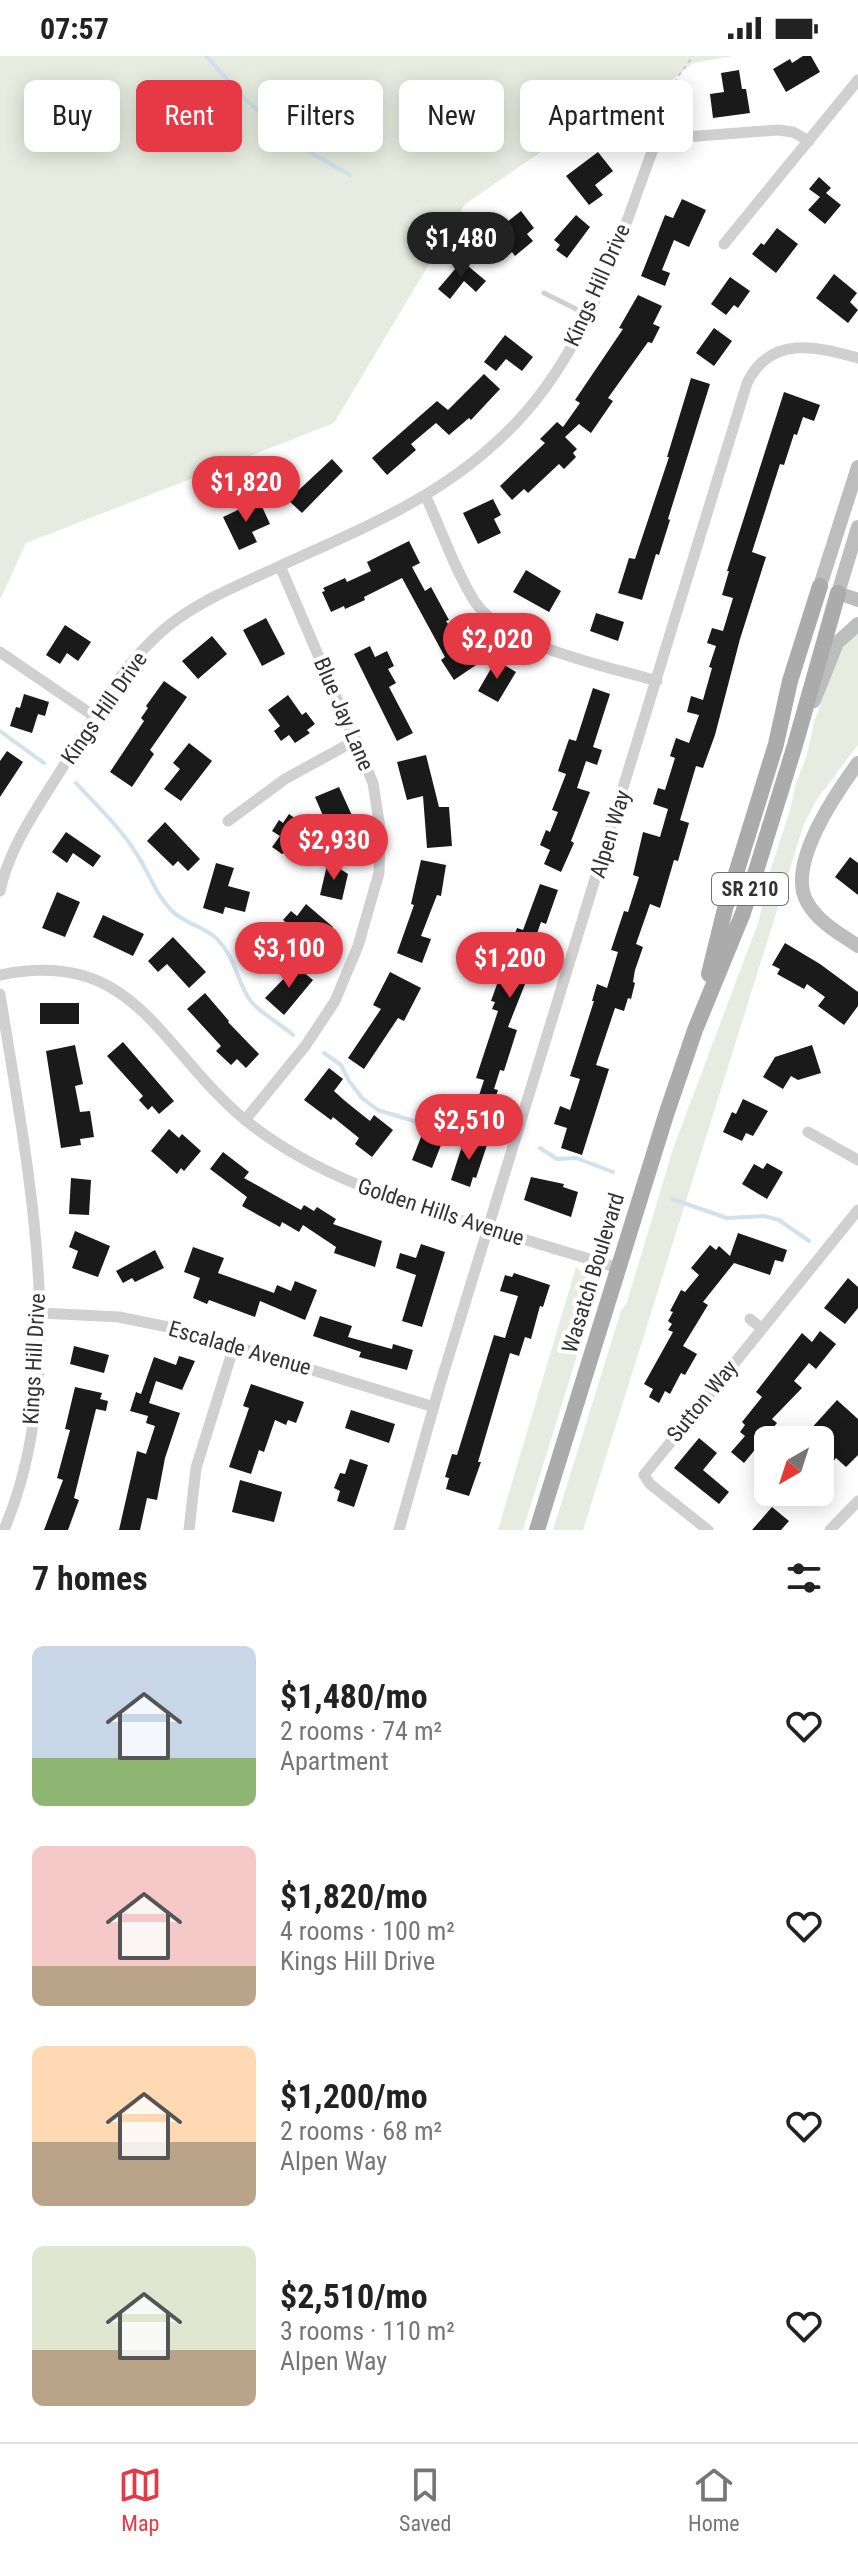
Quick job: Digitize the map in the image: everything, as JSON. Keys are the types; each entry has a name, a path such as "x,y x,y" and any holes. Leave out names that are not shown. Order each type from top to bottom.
{"main road":[{"name":"SR 210","path":"820,586 858,467"},
{"name":"SR 210","path":"838,593 858,527"},
{"name":"Wasatch Boulevard","path":"537,1530 695,1030 725,909 820,586"},
{"name":"Wasatch Boulevard","path":"695,1030 743,913 838,593"},
{"path":"776,744 826,606 838,593 858,600"},
{"name":"Wasatch Boulevard","path":"795,745 833,650 842,636 858,624"},
{"path":"858,763 820,826 804,860 801,879 805,900 814,912 858,946"}],"street":[{"path":"724,244 858,80"},
{"path":"693,136 778,130 793,132 809,141"},
{"name":"Kings Hill Drive","path":"0,891 26,826 118,680 144,649 206,599 426,497 483,455 516,423 561,364 588,315 652,152"},
{"name":"Alpen Way","path":"399,1530 488,1228 747,383 753,371 772,353 785,349 830,350 858,358"},
{"path":"426,497 475,601 500,627 531,642 657,681"},
{"name":"Blue Jay Lane","path":"245,1120 322,1024 347,975 370,913 379,873 380,828 373,783 280,566"},
{"path":"0,652 94,716"},
{"path":"228,821 285,779 356,740"},
{"name":"Golden Hills Avenue","path":"0,975 49,970 77,973 104,983 129,998 201,1078 245,1120 292,1152 354,1185 618,1268"},
{"name":"Kings Hill Drive","path":"0,994 29,1180 41,1313 33,1419 25,1468 4,1530"},
{"path":"808,1132 858,1160"},
{"name":"Sutton Way","path":"708,1530 650,1484 644,1475 858,1210"},
{"name":"Escalade Avenue","path":"41,1313 119,1317 178,1329 434,1407"},
{"path":"750,1319 761,1328"},
{"path":"189,1530 196,1468 234,1346"},
{"path":"830,1530 858,1501"}],"lane":[{"path":"544,293 588,315"}],"path":[{"path":"676,80 693,56"}],"shaded area":[{"path":"0,56 733,56 693,63 672,80 520,80 520,152 541,152 465,204 334,423 26,543 0,600"},
{"path":"858,632 858,745 817,799 804,824 583,1530 553,1530 673,1149 758,923 814,723 838,656"},
{"path":"576,1267 589,1279 592,1307 523,1530 498,1530"}],"building":[{"path":"803,56 811,56 820,72 786,92 773,69 790,59 792,63"},
{"path":"739,70 750,113 713,118 710,94 724,92 721,73"},
{"path":"598,152 613,171 595,185 603,195 589,205 566,176"},
{"path":"819,177 831,188 826,193 841,205 825,224 808,210 820,197 809,189"},
{"path":"682,199 706,210 689,247 674,240 662,270 670,273 665,286 641,276 665,215 673,218"},
{"path":"521,211 534,228 527,234 533,241 515,256 512,252 503,260 497,253 494,255 483,241"},
{"path":"576,215 590,227 567,258 556,250 560,245 554,240"},
{"path":"777,228 798,244 776,273 752,254 761,243 764,245"},
{"path":"462,261 486,281 476,292 464,281 450,299 438,289"},
{"path":"834,274 857,293 850,302 858,310 848,323 816,298"},
{"path":"730,277 750,291 738,308 734,305 726,315 711,304"},
{"path":"638,295 662,306 653,324 660,327 652,343 648,342 608,398 613,401 591,433 579,424 565,437 577,449 573,453 576,457 564,469 559,464 528,493 524,489 512,500 500,486 545,443 540,439 557,422 563,427 580,403 575,400 623,329 619,328"},
{"path":"714,328 732,341 714,366 696,353"},
{"path":"505,335 533,357 522,371 506,359 496,371 484,362"},
{"path":"484,374 500,389 471,420 469,418 449,435 436,423 411,444 416,450 387,475 372,458 437,401 448,410"},
{"path":"691,378 710,384 659,555 656,554 642,600 618,593 629,558 635,559"},
{"path":"784,392 820,405 814,421 803,417 784,465 780,464 752,552 766,557 740,639 715,735 703,768 696,766 680,820 689,823 678,861 674,860 660,908 650,904 636,944 643,947 635,970 631,999 628,998 624,1011 615,1008 596,1065 609,1069 582,1155 561,1148 567,1128 554,1124 560,1106 570,1110 580,1079 570,1076 597,984 607,988 618,952 611,950 639,877 633,875 643,832 660,837 668,809 653,804 658,788 665,790 675,758 670,756 676,738 689,743 699,715 687,712 691,696 703,700 716,646 707,643 712,628 723,631 733,598 722,595 727,571"},
{"path":"332,459 343,471 302,513 288,500"},
{"path":"493,499 501,515 494,519 501,533 478,544 463,513"},
{"path":"259,500 270,524 252,532 257,542 239,550 223,517"},
{"path":"409,541 420,563 412,567 425,591 431,587 449,620 446,621 476,665 454,680 441,660 445,657 402,578 364,597 365,600 331,612 322,592 325,591 323,588 345,578 347,582 371,571 367,562"},
{"path":"526,570 561,591 549,612 513,592"},
{"path":"596,613 624,622 618,641 590,631"},
{"path":"266,618 285,654 262,666 243,630"},
{"path":"65,625 91,642 78,661 67,653 60,664 46,655"},
{"path":"212,636 227,654 198,679 182,661"},
{"path":"370,646 375,657 387,651 394,666 388,669 396,683 389,687 413,733 397,741 354,654"},
{"path":"496,660 516,672 498,702 478,691"},
{"path":"164,681 187,697 150,750 154,754 132,787 110,772 144,721 141,718 148,708 146,706"},
{"path":"593,688 610,694 593,747 602,750 597,765 586,761 577,788 590,792 561,872 544,864 550,850 540,845 546,830 550,832 558,812 552,810 566,774 558,771 569,739 576,741"},
{"path":"24,694 49,702 45,716 38,714 32,733 10,726"},
{"path":"288,695 302,715 306,712 315,724 307,730 310,733 295,743 289,735 281,741 274,731 280,726 268,710"},
{"path":"189,743 212,761 181,801 164,789 180,769 173,763"},
{"path":"7,751 23,762 0,797 0,761"},
{"path":"426,755 439,807 449,807 452,846 427,848 423,796 407,800 397,762"},
{"path":"339,787 355,822 325,835 319,820 324,818 315,797"},
{"path":"289,814 309,828 299,842 303,845 282,854 272,847 280,836 272,831 279,820 283,823"},
{"path":"165,822 200,859 188,871 178,861 173,866 147,841"},
{"path":"66,832 101,856 93,867 73,853 67,863 52,852"},
{"path":"850,857 858,863 858,895 835,877"},
{"path":"421,860 446,865 441,896 437,895 421,936 431,939 422,963 397,953 414,905 411,904"},
{"path":"328,861 348,874 342,900 320,895"},
{"path":"216,863 234,868 228,886 250,892 245,912 225,907 223,914 203,908"},
{"path":"540,884 558,890 546,924 541,922 520,982 525,984 508,1027 517,1030 504,1071 500,1070 494,1089 498,1090 488,1119 473,1114 484,1080 476,1078 498,1011 492,1009 495,1002 491,1001 517,928 523,930"},
{"path":"57,892 80,902 65,937 42,928"},
{"path":"306,904 333,927 327,940 319,934 313,941 308,937 297,950 281,937 290,926 283,920 291,911 297,916"},
{"path":"103,915 144,934 133,956 93,937"},
{"path":"173,937 206,972 189,988 167,964 158,972 148,961"},
{"path":"785,943 858,992 858,1006 844,1025 818,1006 825,997 807,984 804,989 777,974 780,969 772,965"},
{"path":"296,966 313,980 284,1015 265,998"},
{"path":"390,972 421,988 404,1021 398,1018 364,1069 348,1058 381,1009 373,1005"},
{"path":"205,993 259,1054 246,1068 237,1059 231,1065 216,1051 221,1046 187,1009"},
{"path":"40,1003 79,1003 79,1024 40,1024"},
{"path":"123,1042 174,1101 159,1114 152,1106 148,1110 139,1100 143,1096 107,1056"},
{"path":"75,1045 83,1084 75,1086 80,1112 90,1111 94,1137 80,1139 81,1145 61,1148 46,1051"},
{"path":"812,1045 821,1073 798,1080 791,1076 783,1089 763,1077 775,1057"},
{"path":"329,1068 343,1079 334,1091 370,1121 374,1115 393,1130 372,1157 355,1144 359,1138 333,1117 331,1120 304,1100"},
{"path":"743,1099 768,1111 753,1136 746,1133 742,1141 723,1132 732,1112 736,1114"},
{"path":"169,1129 179,1138 182,1134 201,1151 184,1171 181,1168 177,1174 151,1151"},
{"path":"423,1132 443,1140 432,1168 412,1160"},
{"path":"465,1137 487,1145 470,1187 451,1180"},
{"path":"223,1152 249,1172 244,1178 301,1210 304,1205 314,1211 317,1207 336,1219 333,1224 382,1241 375,1267 334,1253 336,1247 303,1225 299,1232 282,1222 280,1227 242,1206 247,1197 210,1169"},
{"path":"767,1163 783,1172 767,1199 742,1184 754,1164 763,1169"},
{"path":"531,1177 564,1184 563,1187 578,1192 571,1217 524,1200"},
{"path":"71,1178 91,1180 89,1215 69,1214"},
{"path":"75,1231 110,1246 98,1277 72,1268 78,1251 69,1247"},
{"path":"738,1233 787,1250 783,1262 775,1260 770,1275 734,1263 703,1302 708,1305 683,1346 697,1354 685,1375 681,1373 670,1394 665,1391 659,1403 649,1397 653,1389 644,1384 673,1332 668,1330 672,1324 668,1321 673,1312 670,1311 681,1290 685,1292 699,1275 691,1268 710,1245 716,1250 719,1246 730,1256"},
{"path":"421,1244 445,1252 422,1327 402,1321 416,1275 396,1268 400,1253 416,1258"},
{"path":"193,1247 224,1258 218,1273 274,1293 277,1285 291,1291 295,1281 317,1290 305,1320 260,1301 255,1317 209,1300 207,1304 193,1298 200,1278 184,1272"},
{"path":"155,1250 164,1268 135,1282 132,1278 123,1283 116,1271"},
{"path":"514,1273 550,1285 543,1307 540,1306 531,1339 525,1337 519,1356 510,1353 469,1496 446,1489 449,1478 445,1477 452,1454 457,1455 494,1335 505,1338 518,1296 500,1291 505,1275 512,1277"},
{"path":"848,1278 858,1287 858,1308 845,1324 824,1308"},
{"path":"320,1316 352,1326 348,1337 392,1349 393,1344 413,1350 407,1370 359,1357 361,1352 313,1336"},
{"path":"820,1331 836,1344 816,1369 809,1363 794,1381 802,1388 772,1419 777,1423 775,1426 754,1426 754,1451 744,1463 731,1452 745,1436 740,1432 745,1425 742,1422 762,1397 756,1392 802,1333 812,1342"},
{"path":"74,1346 109,1355 104,1373 70,1364"},
{"path":"179,1356 195,1361 182,1390 156,1381 149,1403 180,1413 165,1458 157,1500 147,1498 140,1530 119,1530 137,1451 146,1454 155,1426 146,1423 148,1416 130,1411 136,1392 141,1394 154,1357 176,1365"},
{"path":"251,1384 304,1402 296,1423 288,1420 286,1425 275,1420 264,1452 259,1450 251,1474 229,1467 249,1408 243,1406"},
{"path":"75,1387 102,1393 100,1399 108,1401 106,1411 96,1409 74,1498 79,1500 68,1530 44,1530 63,1480 57,1478 70,1430 65,1429"},
{"path":"837,1400 858,1419 858,1455 846,1467 836,1458 834,1460 834,1426 813,1426"},
{"path":"351,1410 395,1424 389,1443 345,1428"},
{"path":"699,1438 717,1453 703,1470 729,1492 719,1504 674,1468"},
{"path":"350,1459 368,1465 354,1507 337,1501 340,1491 334,1488 340,1473 345,1474"},
{"path":"240,1480 282,1492 274,1522 232,1512"},
{"path":"772,1507 789,1521 781,1530 752,1530"}],"waterway":[{"path":"206,56 246,100 299,146 350,175"},
{"path":"0,731 44,763"},
{"path":"76,783 130,843 166,904 177,915 218,940 229,955 250,1000 293,1035"},
{"path":"324,1053 341,1065 362,1098 378,1110 430,1126 477,1122 500,1126"},
{"path":"540,1148 557,1159 576,1158 613,1172"},
{"path":"672,1199 727,1218 764,1216 779,1220 809,1241"}]}
